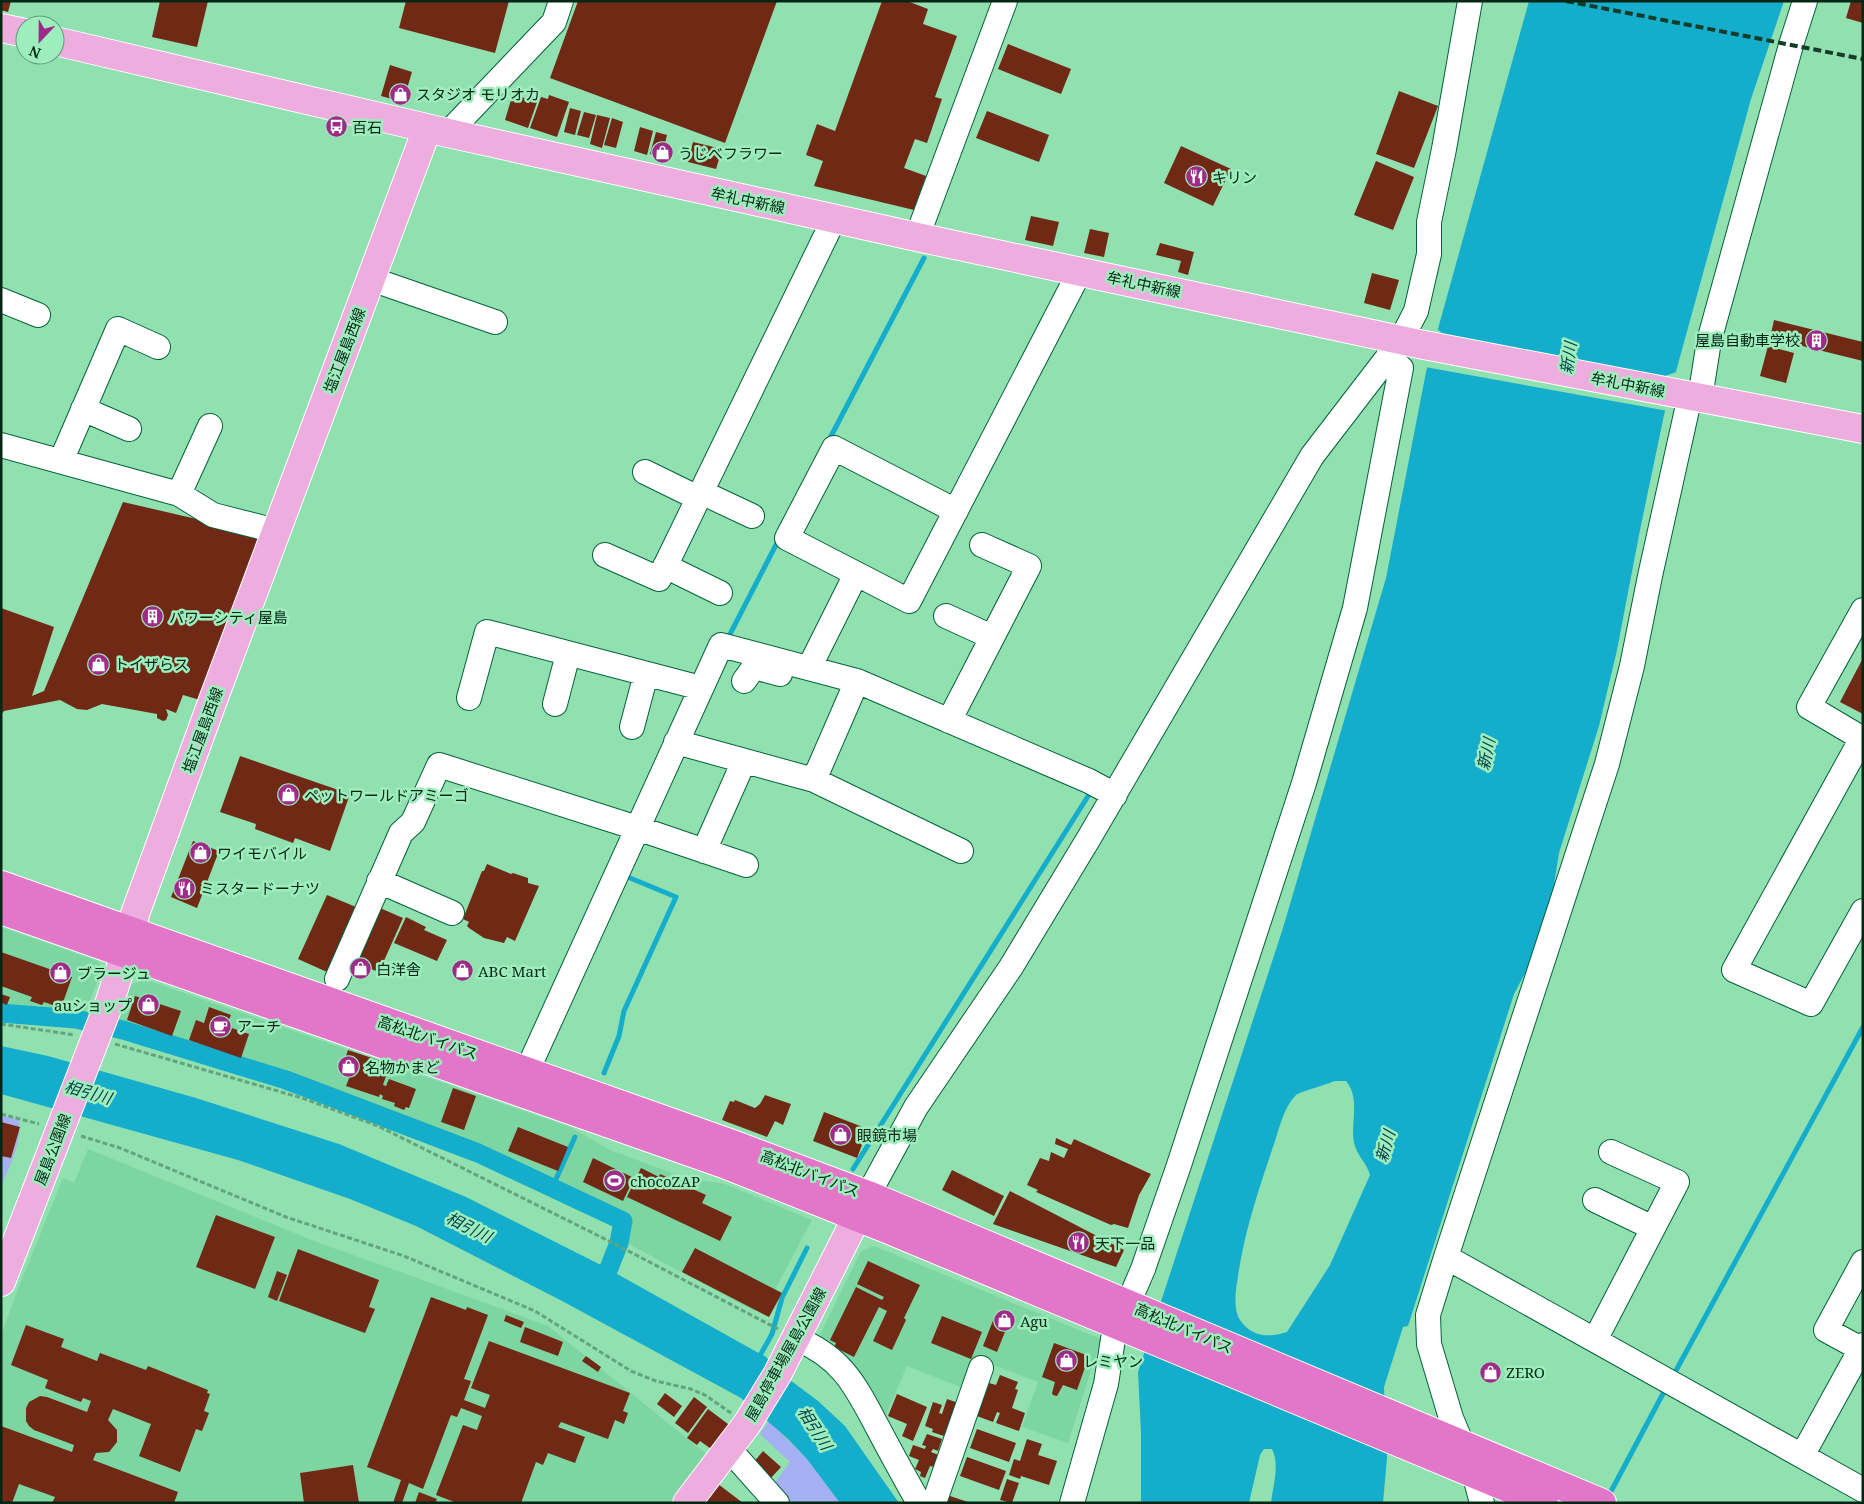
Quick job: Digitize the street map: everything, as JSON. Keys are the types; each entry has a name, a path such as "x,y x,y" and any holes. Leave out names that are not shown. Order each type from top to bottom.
{"highway":[{"name":"高松北バイパス","path":"1,885 129,943 724,1164 862,1206"},
{"name":"高松北バイパス","path":"1,910 129,943 526,1071 732,1144 862,1206 1461,1455 1602,1503"},
{"name":"高松北バイパス","path":"1461,1455 1544,1503"}],"main road":[{"path":"1,28 15,31"},
{"path":"65,42 438,131"},
{"name":"牟礼中新線","path":"438,131 917,237 1080,271 1403,347 1689,396 1863,429"},
{"name":"塩江屋島西線","path":"129,943 135,914 216,691 371,279 438,131"},
{"name":"屋島公園線","path":"1,1282 98,1033 129,943"},
{"name":"屋島停車場屋島公園線","path":"687,1503 748,1422 795,1343 862,1206"}],"street":[{"path":"438,131 554,22 562,1"},
{"path":"917,237 1005,1"},
{"path":"1072,1503 1106,1384 1111,1350 1143,1269 1238,988 1304,783 1356,608 1402,368 1403,347 1416,311 1429,254 1429,222 1470,1"},
{"path":"1482,1503 1461,1455 1429,1344 1428,1315 1607,764 1632,666 1689,396 1709,341 1788,55 1805,1"},
{"path":"606,554 659,579 834,218"},
{"path":"956,511 834,448 787,538 909,601 956,511 1080,271"},
{"path":"371,279 495,322"},
{"path":"3,305 38,315"},
{"path":"60,461 118,329 158,347"},
{"path":"862,1206 916,1107 1011,967 1115,795 1312,456 1403,347"},
{"path":"83,409 129,428"},
{"path":"179,494 210,426"},
{"path":"1,445 179,494 213,514 276,531"},
{"path":"645,472 752,516"},
{"path":"948,721 1029,566 982,545"},
{"path":"665,566 720,592"},
{"path":"809,668 856,574"},
{"path":"1863,610 1809,707 1862,738 1734,970 1811,1004 1863,911"},
{"path":"946,616 992,637"},
{"path":"469,698 487,632 701,688"},
{"path":"526,1071 721,645 809,668 859,691"},
{"path":"555,704 568,654"},
{"path":"744,681 754,667 859,691 948,721 1088,781 1115,795"},
{"path":"632,727 646,674"},
{"path":"814,780 859,691"},
{"path":"676,742 814,780 961,851"},
{"path":"704,851 744,761"},
{"path":"337,979 400,833 413,822 438,766 637,828 746,865"},
{"path":"379,881 452,913"},
{"path":"1594,1340 1677,1182 1611,1152"},
{"path":"1595,1200 1653,1228"},
{"path":"1446,1257 1863,1490"},
{"path":"1802,1456 1862,1347 1826,1330 1863,1262"},
{"path":"795,1343 822,1351 849,1377 865,1402 919,1503"},
{"path":"934,1503 981,1368"},
{"path":"729,1449 777,1503"}],"path":[{"path":"1,1024 61,1032 98,1033 302,1098 378,1126 625,1249 795,1343"},
{"path":"1,1114 61,1126 120,1148 286,1217 404,1256 535,1311 631,1371 656,1381 691,1389 705,1395 748,1422"}],"shaded area":[{"path":"1,927 98,961 102,968 86,1011 1,1003"},
{"path":"147,980 570,1127 610,1150 685,1178 725,1184 812,1220 764,1310 754,1311 623,1241 633,1220 484,1149 291,1073 117,1019 130,984"},
{"path":"1,1115 19,1120 19,1137 1,1187"},
{"path":"88,1149 319,1243 548,1326 710,1457 674,1503 1,1503 1,1336 63,1178 74,1183"},
{"path":"874,1246 1101,1339 1068,1443 1022,1427 1038,1382 980,1360 968,1390 907,1366 883,1422 820,1335 861,1251"},
{"path":"769,1421 807,1459 840,1503 785,1503 771,1488 790,1462 760,1434"}],"water":[{"name":"新川","path":"1529,1 1784,1 1751,99 1664,415 1617,650 1599,726 1559,853 1552,897 1531,962 1514,994 1408,1326 1403,1327 1384,1387 1387,1458 1383,1503 1271,1503 1276,1462 1272,1449 1264,1449 1260,1455 1249,1503 1141,1503 1141,1433 1138,1372 1283,928 1386,578 1426,372","holes":["1335,1081 1346,1081 1353,1095 1354,1143 1370,1175 1330,1265 1287,1332 1274,1335 1255,1333 1244,1326 1238,1316 1236,1287 1243,1248 1252,1214 1282,1120 1288,1106 1296,1095"]},
{"name":"相引川","path":"1,1046 48,1056 196,1098 339,1144 466,1197 601,1265 766,1357 782,1374 818,1401 845,1426 899,1503 840,1503 807,1459 788,1439 741,1398 564,1302 416,1226 350,1199 238,1160 1,1094"}],"pier":[{"path":"1436,328 1444,335 1665,376 1679,371 1668,411 1425,367"}],"building":[{"path":"1,1 11,1 8,12 1,10"},
{"path":"160,1 208,1 197,47 152,37"},
{"path":"406,1 509,1 495,53 399,28"},
{"path":"578,1 777,1 725,143 550,78"},
{"path":"882,1 907,1 928,9 923,24 957,36 935,97 942,99 927,143 915,139 904,168 926,176 914,210 814,186 823,161 806,155 817,124 835,131"},
{"path":"1851,1 1863,1 1863,23 1846,18"},
{"path":"1008,44 1071,69 1061,94 998,69"},
{"path":"390,65 412,72 403,102 381,96"},
{"path":"1399,91 1438,106 1414,168 1376,154"},
{"path":"549,95 569,102 557,137 530,128 541,97 548,99"},
{"path":"518,96 537,102 528,128 505,120 511,100 516,102"},
{"path":"570,108 581,111 575,135 564,132"},
{"path":"987,111 1049,135 1039,162 976,138"},
{"path":"584,112 596,115 589,138 577,135"},
{"path":"597,115 610,118 602,148 590,144"},
{"path":"612,118 623,122 616,148 604,145"},
{"path":"640,127 653,131 647,155 634,151"},
{"path":"656,132 667,135 664,147 672,149 670,160 650,154"},
{"path":"693,142 722,149 716,169 688,162"},
{"path":"1181,146 1231,169 1213,206 1164,183"},
{"path":"1376,161 1414,177 1393,230 1354,215"},
{"path":"1031,216 1059,222 1053,246 1025,240"},
{"path":"1090,229 1109,233 1104,257 1084,253"},
{"path":"1160,243 1194,252 1188,275 1178,272 1181,261 1156,255"},
{"path":"1372,273 1399,280 1390,310 1364,303"},
{"name":"屋島自動車学校","path":"1774,320 1863,342 1863,361 1770,338"},
{"path":"1768,346 1794,353 1786,383 1760,376"},
{"name":"パワーシティ屋島","path":"123,502 261,534 200,700 183,695 176,713 166,709 168,715 166,720 163,721 157,718 157,714 102,704 87,710 77,709 60,700 4,711 1,715 1,608 54,627 32,696 44,691"},
{"path":"1863,658 1863,714 1840,702"},
{"path":"240,756 350,794 330,851 295,838 293,843 255,829 256,824 220,812"},
{"path":"193,841 219,851 197,908 171,897"},
{"path":"487,864 511,874 528,878 528,883 539,886 515,941 507,937 504,943 484,938 469,928 467,926 469,922 463,919 482,871 484,871"},
{"path":"327,895 356,907 327,972 298,959"},
{"path":"380,908 403,918 379,972 371,969 371,971 357,962"},
{"path":"406,917 426,927 424,930 447,940 437,961 394,943"},
{"path":"1,952 72,977 61,1008 44,1002 42,1005 30,1001 32,997 1,986"},
{"path":"1,994 10,997 7,1005 1,1003"},
{"path":"135,996 181,1011 172,1036 127,1020"},
{"path":"209,1007 231,1015 226,1026 249,1034 241,1058 189,1040 196,1020 204,1023"},
{"path":"348,1050 390,1064 383,1085 386,1086 389,1079 416,1089 409,1108 406,1107 404,1110 394,1106 395,1103 382,1099 383,1096 380,1094 379,1097 346,1086 352,1071 342,1068"},
{"path":"453,1088 476,1096 464,1130 441,1122"},
{"path":"765,1095 791,1104 783,1125 775,1121 767,1137 722,1120 730,1101 734,1102 735,1100 755,1108 760,1104"},
{"path":"824,1112 868,1129 857,1158 813,1141"},
{"path":"1,1122 20,1127 11,1158 1,1156"},
{"path":"518,1127 568,1147 558,1171 508,1151"},
{"path":"1056,1138 1071,1145 1074,1139 1151,1174 1139,1195 1128,1228 1114,1224 1111,1225 1036,1192 1038,1190 1027,1185 1040,1158 1049,1161 1051,1152 1064,1158 1068,1149 1055,1144"},
{"path":"593,1158 634,1178 623,1201 583,1182"},
{"path":"641,1168 659,1177 660,1174 706,1195 702,1203 732,1217 720,1241 627,1197"},
{"path":"952,1170 1004,1196 994,1216 942,1190"},
{"path":"1010,1191 1124,1250 1116,1267 993,1224"},
{"path":"216,1215 275,1237 255,1289 196,1267"},
{"path":"695,1248 782,1293 769,1317 682,1272"},
{"path":"298,1249 379,1280 369,1307 375,1309 365,1333 279,1301"},
{"path":"868,1261 920,1285 904,1318 906,1320 892,1350 873,1341 887,1311 879,1307 854,1357 834,1347 836,1343 830,1340 856,1287 882,1300 884,1297 857,1284"},
{"path":"277,1271 287,1275 277,1301 268,1297"},
{"path":"431,1297 466,1310 467,1307 488,1315 464,1379 471,1381 464,1400 485,1408 490,1395 471,1388 489,1341 630,1393 623,1411 628,1413 624,1424 615,1420 608,1439 561,1422 558,1427 585,1437 575,1463 548,1453 543,1465 536,1462 521,1503 457,1503 436,1495 463,1425 477,1430 482,1416 461,1408 457,1417 451,1415 423,1489 409,1483 402,1503 393,1503 401,1480 367,1467"},
{"path":"996,1313 1010,1319 997,1352 983,1346"},
{"path":"506,1315 524,1322 521,1328 504,1321"},
{"path":"942,1316 982,1332 971,1359 931,1343"},
{"path":"26,1325 64,1339 61,1347 97,1361 100,1353 146,1370 148,1366 208,1390 207,1393 210,1394 204,1411 209,1413 202,1431 196,1429 180,1472 139,1456 151,1424 113,1409 108,1420 117,1430 117,1442 109,1452 96,1453 93,1460 178,1492 174,1503 52,1503 55,1497 19,1484 12,1503 1,1503 1,1426 72,1452 74,1445 34,1430 29,1426 26,1421 26,1408 29,1402 40,1396 87,1412 91,1401 83,1398 81,1402 45,1388 48,1380 11,1365"},
{"path":"525,1327 563,1342 558,1356 520,1342"},
{"path":"1054,1343 1089,1356 1077,1390 1063,1385 1057,1396 1052,1393 1055,1382 1042,1377"},
{"path":"586,1356 601,1367 598,1372 582,1361"},
{"path":"1000,1375 1018,1382 1015,1389 1018,1390 1012,1408 1025,1413 1019,1431 996,1423 1000,1413 997,1412 993,1422 977,1416 989,1383 996,1385"},
{"path":"665,1393 682,1406 674,1417 657,1404"},
{"path":"897,1394 927,1407 913,1441 902,1436 907,1424 888,1416"},
{"path":"694,1397 707,1407 688,1433 675,1423"},
{"path":"947,1399 961,1404 947,1437 932,1432 933,1429 925,1426 933,1402 942,1405 939,1413 942,1414"},
{"path":"708,1409 732,1427 714,1451 700,1441 697,1445 687,1438"},
{"path":"977,1429 1016,1443 1009,1462 970,1448"},
{"path":"927,1434 942,1439 938,1451 933,1449 931,1452 941,1456 937,1468 930,1466 925,1478 920,1476 921,1472 915,1469 919,1460 909,1456 913,1445 925,1449 926,1446 922,1445"},
{"path":"1027,1439 1042,1444 1038,1455 1057,1461 1049,1485 1021,1476 1020,1479 1009,1475 1014,1459 1020,1461"},
{"path":"763,1451 781,1467 770,1479 753,1463"},
{"path":"967,1457 1006,1471 999,1490 960,1476"},
{"path":"353,1465 359,1503 304,1503 300,1473"},
{"path":"1007,1479 1019,1483 1012,1503 1000,1500"},
{"path":"718,1484 743,1503 704,1503"},
{"path":"419,1492 437,1499 436,1501 440,1503 415,1503"},
{"path":"947,1495 968,1502 968,1503 944,1503"}],"waterway":[{"path":"828,442 924,258"},
{"path":"727,640 779,539"},
{"path":"853,1169 1090,793"},
{"path":"604,1073 619,1036 624,1011 676,897 623,875"},
{"path":"1,1013 76,1019 123,1030 286,1080 478,1153 623,1221 619,1243 599,1293"},
{"path":"1673,1376 1863,1027"},
{"path":"552,1188 575,1137"},
{"path":"758,1359 772,1334 782,1298 807,1248"},
{"path":"1608,1497 1666,1388"}],"railway":[{"path":"1566,1 1863,59"}],"place":[{"name":"スタジオ モリオカ","path":"400,94"},
{"name":"百石","path":"336,127"},
{"name":"うじべフラワー","path":"662,153"},
{"name":"キリン","path":"1196,177"},
{"name":"屋島自動車学校","path":"1816,340"},
{"name":"パワーシティ屋島","path":"153,617"},
{"name":"トイザらス","path":"98,664"},
{"name":"ペットワールドアミーゴ","path":"288,795"},
{"name":"ワイモバイル","path":"201,853"},
{"name":"ミスタードーナツ","path":"184,888"},
{"name":"白洋舎","path":"360,969"},
{"name":"ABC Mart","path":"462,971"},
{"name":"ブラージュ","path":"61,973"},
{"name":"auショップ","path":"148,1005"},
{"name":"アーチ","path":"221,1026"},
{"name":"名物かまど","path":"349,1067"},
{"name":"眼鏡市場","path":"841,1135"},
{"name":"chocoZAP","path":"614,1181"},
{"name":"天下一品","path":"1079,1243"},
{"name":"Agu","path":"1004,1321"},
{"name":"レミヤン","path":"1067,1361"},
{"name":"ZERO","path":"1490,1372"}]}
